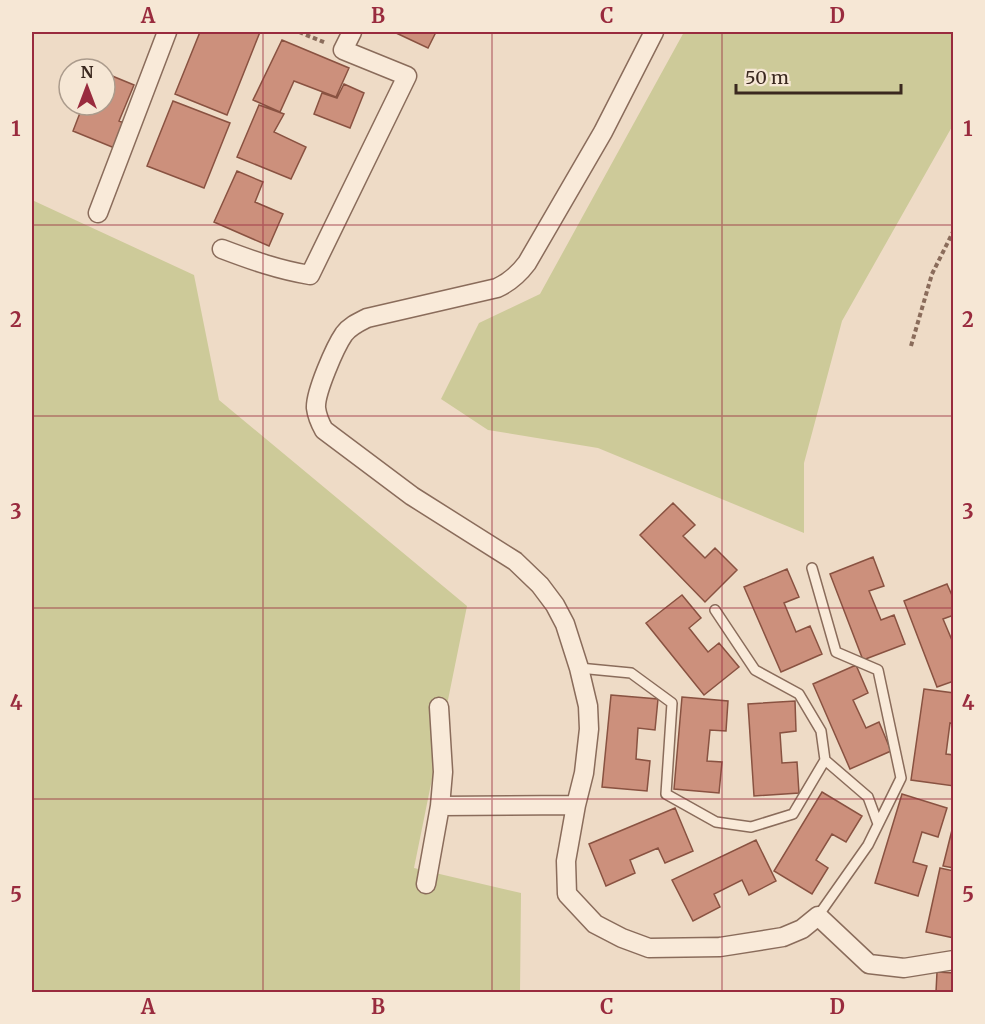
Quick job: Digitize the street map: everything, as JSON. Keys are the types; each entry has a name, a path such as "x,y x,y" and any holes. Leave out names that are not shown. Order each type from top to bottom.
{"street":[{"path":"98,213 167,32"},
{"path":"222,249 260,264 310,275 407,76 343,50 352,32"},
{"path":"654,32 603,132 520,272 497,288 367,318 356,323 344,334 316,397 318,419 324,430 412,496 515,561 540,585 555,605 565,624 579,668 588,706 589,729 584,773 566,861 567,894 595,924 622,938 649,948 720,947 783,937 802,929 818,916 869,964 904,968 954,960"},
{"path":"426,884 440,806 443,772 439,707"},
{"path":"440,806 576,805"}],"lane":[{"path":"812,568 836,652 878,670 901,778 868,845 818,916"},
{"path":"579,668 631,673 672,703 666,794 716,822 751,827 793,814 825,760 821,732 799,694 755,670 715,610"},
{"path":"825,760 868,797 878,824"}],"path":[{"path":"299,32 343,50"},
{"path":"911,346 932,274 954,230"}],"shaded area":[{"path":"684,32 953,32 953,125 842,321 804,463 804,533 598,448 488,430 441,399 479,323 540,294"},
{"path":"32,200 194,275 219,400 467,606 414,868 521,893 520,992 32,992"}],"building":[{"path":"200,32 260,32 227,115 175,94"},
{"path":"394,32 436,32 428,48"},
{"path":"282,40 349,68 336,97 294,81 280,112 253,100"},
{"path":"117,78 134,85 119,121 127,124 117,149 73,131 78,117 117,117"},
{"path":"344,84 364,93 350,128 314,114 322,93 337,98"},
{"path":"173,101 230,123 204,188 147,166"},
{"path":"259,105 284,114 274,132 306,147 291,179 237,157"},
{"path":"237,171 263,182 255,202 283,214 269,246 214,222"},
{"path":"673,503 695,525 683,536 705,558 715,548 737,570 705,602 640,535"},
{"path":"873,557 884,586 869,591 881,620 894,615 905,644 863,660 830,574"},
{"path":"787,569 799,597 784,603 796,632 810,626 822,654 781,672 744,587"},
{"path":"947,584 954,600 954,615 943,619 954,645 954,681 937,687 904,601"},
{"path":"682,595 701,618 689,628 708,652 719,643 739,667 704,695 646,623"},
{"path":"856,665 868,693 853,700 866,728 879,722 891,751 850,769 813,684"},
{"path":"924,689 954,693 954,724 950,723 946,754 954,755 954,786 911,780"},
{"path":"611,695 658,699 655,730 638,728 636,759 650,761 647,791 602,787"},
{"path":"682,697 728,701 726,731 710,730 707,761 722,762 719,793 674,789"},
{"path":"795,701 796,731 780,733 782,763 797,762 799,793 754,796 748,704"},
{"path":"822,792 862,816 846,842 832,834 816,860 828,868 812,894 774,871"},
{"path":"902,794 947,808 938,837 922,832 913,862 927,866 918,896 875,883"},
{"path":"675,808 693,851 665,863 658,848 630,860 635,873 606,886 589,844"},
{"path":"954,822 954,868 943,866"},
{"path":"756,840 776,881 749,895 742,880 714,894 720,907 693,921 672,880"},
{"path":"940,868 954,871 954,938 926,932"},
{"path":"937,972 954,973 954,992 936,992"}]}
